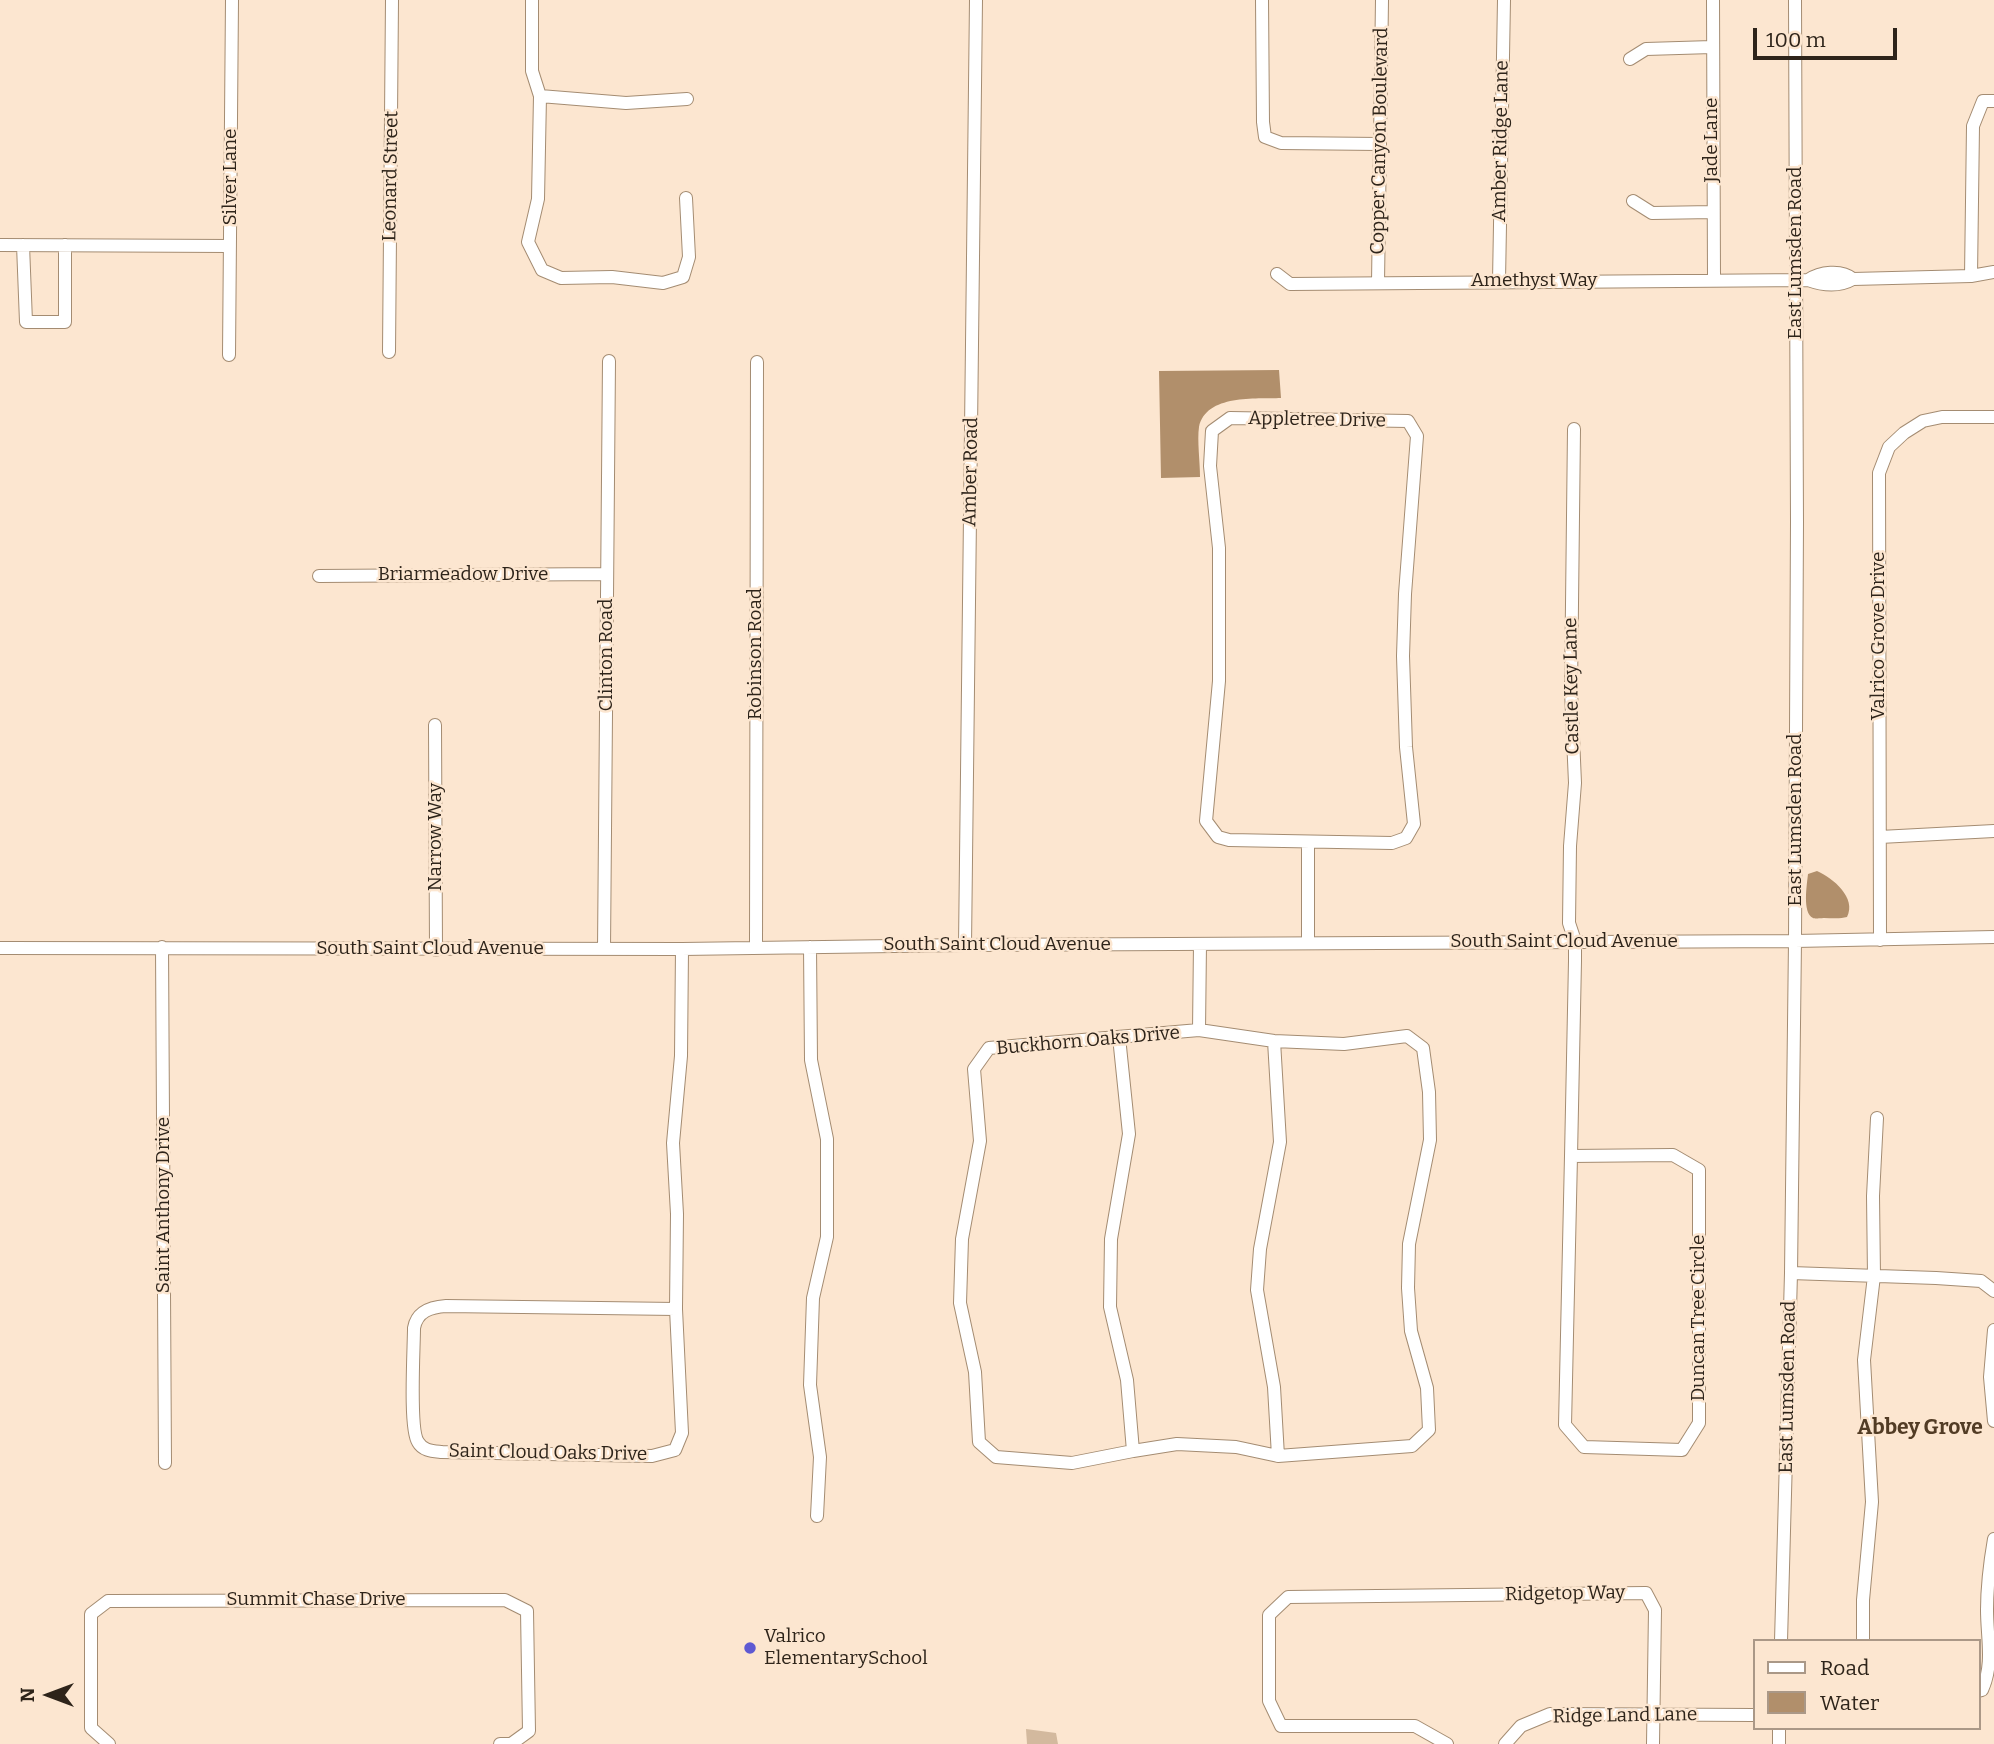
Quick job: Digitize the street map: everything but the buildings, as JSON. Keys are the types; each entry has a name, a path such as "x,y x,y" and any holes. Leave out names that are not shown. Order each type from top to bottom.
{"street":[{"name":"Silver Lane","path":"229,355 232,0"},
{"name":"Leonard Street","path":"389,352 392,0"},
{"path":"532,0 532,71 540,96 538,199 528,242 542,270 561,278 612,277 663,283 683,277 689,257 686,198"},
{"name":"Amber Road","path":"965,945 976,0"},
{"path":"1262,0 1265,137 1281,142 1379,144"},
{"name":"Copper Canyon Boulevard","path":"1378,283 1382,0"},
{"name":"Amber Ridge Lane","path":"1499,281 1504,0"},
{"name":"Jade Lane","path":"1713,0 1714,280"},
{"name":"East Lumsden Road","path":"1781,1639 1791,1273 1801,279 1795,0"},
{"path":"1630,59 1646,49 1712,47"},
{"path":"540,96 626,103 687,99"},
{"path":"1970,276 1973,126 1983,101 1994,101"},
{"path":"1633,201 1652,213 1713,212"},
{"path":"0,245 230,246"},
{"path":"23,245 26,322 65,322 65,245"},
{"name":"Amethyst Way","path":"1277,274 1290,284 1801,279 1819,284 1845,283 1853,279 1970,276 1994,272"},
{"name":"Clinton Road","path":"604,949 610,361"},
{"name":"Robinson Road","path":"756,947 757,362"},
{"name":"Valrico Grove Drive","path":"1880,940 1879,473 1889,447 1923,421 1942,417 1994,417"},
{"name":"Appletree Drive","path":"1230,418 1408,421 1417,436 1403,656 1406,747 1414,824 1406,838 1392,843 1308,842 1218,837 1206,821 1219,681 1219,548 1210,466 1212,431 1230,418"},
{"name":"Castle Key Lane","path":"1574,429 1571,628 1574,783 1569,923 1574,942"},
{"name":"Briarmeadow Drive","path":"319,576 607,574"},
{"name":"Narrow Way","path":"435,725 436,950"},
{"path":"1880,837 1994,831"},
{"path":"1308,842 1308,943"},
{"name":"South Saint Cloud Avenue","path":"0,947 682,949 965,945 1795,942 1994,937"},
{"name":"Duncan Tree Circle","path":"1571,1156 1673,1155 1699,1170 1699,1423 1682,1450 1584,1447 1565,1424 1574,942"},
{"name":"Buckhorn Oaks Drive","path":"1199,1030 1200,944"},
{"name":"Saint Anthony Drive","path":"162,947 165,1463"},
{"path":"810,947 811,1060 827,1139 827,1237 813,1298 810,1385 820,1457 817,1516"},
{"name":"Saint Cloud Oaks Drive","path":"676,1309 446,1306 425,1310 417,1317 414,1328 416,1440 425,1449 442,1452 652,1455 674,1450 682,1433 676,1309 677,1214 673,1143 681,1056 682,949"},
{"name":"Buckhorn Oaks Drive","path":"1199,1030 1274,1041 1344,1044 1406,1037 1423,1048 1429,1092 1430,1140 1409,1244 1408,1288 1411,1331 1427,1388 1429,1430 1412,1446 1279,1456 1236,1447 1177,1444 1072,1463 996,1457 979,1442 975,1372 960,1303 962,1239 980,1141 974,1069 989,1048 1199,1030"},
{"path":"1119,1037 1129,1134 1111,1239 1110,1307 1128,1380 1133,1451"},
{"path":"1274,1041 1280,1142 1260,1249 1257,1290 1273,1387 1279,1456"},
{"path":"1863,1639 1863,1600 1872,1502 1864,1360 1874,1276 1873,1196 1877,1118"},
{"path":"1791,1273 1936,1278 1981,1282 1994,1291"},
{"path":"1994,1330 1990,1377 1994,1420"},
{"path":"1980,1690 1987,1681 1991,1666 1987,1612 1994,1539"},
{"name":"Ridgetop Way","path":"1447,1744 1415,1726 1281,1726 1269,1701 1269,1615 1288,1597 1646,1593 1655,1610 1653,1744"},
{"name":"Summit Chase Drive","path":"109,1744 91,1728 91,1614 108,1601 505,1600 527,1611 529,1731 512,1744 500,1744"},
{"name":"Ridge Land Lane","path":"1505,1744 1521,1726 1550,1714 1752,1715"}],"shaded area":[{"path":"1026,1729 1056,1733 1058,1744 1027,1744"}],"water":[{"path":"1279,370 1281,398 1233,400 1211,409 1204,416 1198,432 1200,477 1161,478 1159,371"},
{"path":"1817,871 1830,878 1846,896 1849,903 1847,917 1813,918 1810,915 1806,898 1808,874"}],"place":[{"name":"Valrico ElementarySchool","path":"750,1648"}],"district":[{"name":"Abbey Grove","path":"1920,1428"}]}
